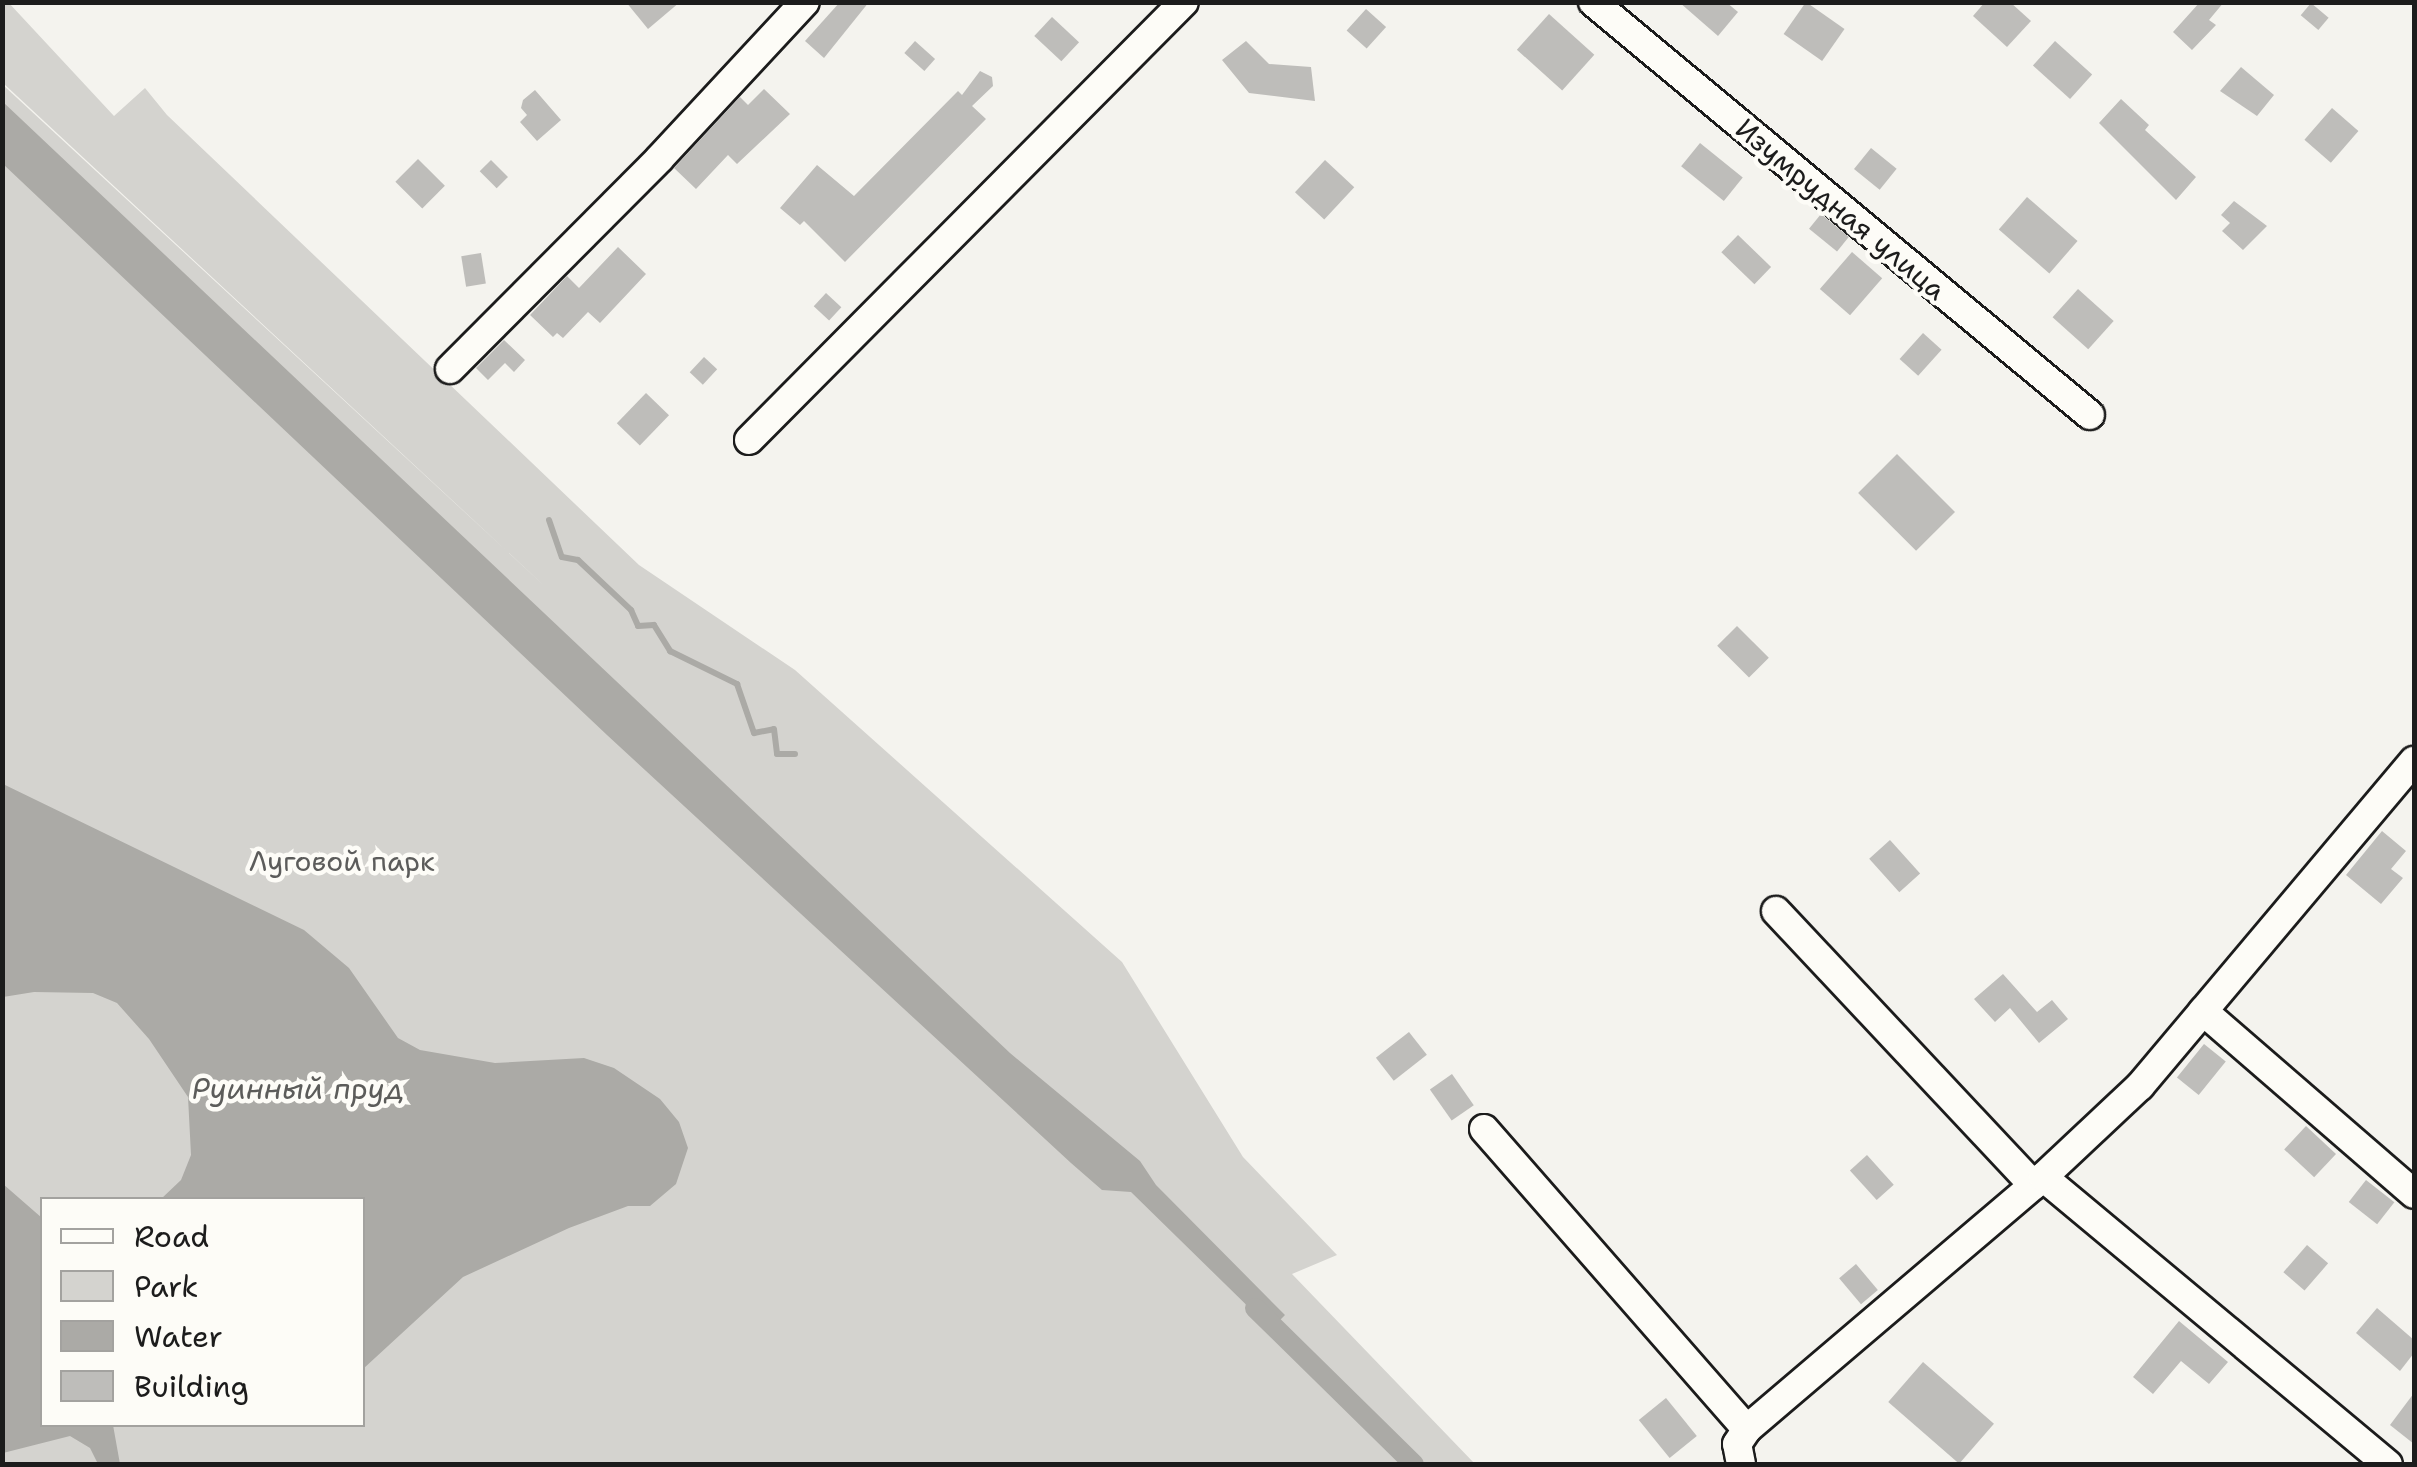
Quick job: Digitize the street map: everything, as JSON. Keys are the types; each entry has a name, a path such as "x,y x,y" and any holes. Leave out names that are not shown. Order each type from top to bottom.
{"street":[{"path":"450,369 659,159 804,2"},
{"path":"750,440 1184,2"},
{"name":"Изумрудная улица","path":"1592,2 2090,415"},
{"path":"1741,1464 1737,1444 1747,1429 2038,1181 2140,1086 2414,761"},
{"path":"1776,911 2038,1181 2388,1464"},
{"path":"2203,1011 2414,1194"},
{"path":"1484,1129 1747,1429"}],"green space":[{"name":"Луговой парк","path":"8,2 114,116 145,88 167,115 639,565 795,670 1122,962 1243,1157 1337,1255 1292,1274 1475,1464 3,1464 3,85 551,592 3,83 3,3"}],"water":[{"path":"3,102 1010,1053 1140,1161 1156,1185 1285,1315 1271,1329 1131,1192 1102,1190 1071,1163 607,735 3,164"},
{"name":"Руинный пруд","path":"3,784 304,930 349,968 398,1038 420,1050 495,1063 584,1058 614,1068 660,1099 679,1122 688,1148 676,1184 650,1206 628,1206 569,1228 463,1277 365,1367 365,1197 163,1197 181,1180 191,1155 188,1097 149,1039 117,1003 93,993 34,992 3,997"},
{"path":"3,1184 40,1216 40,1427 113,1427 120,1464 98,1464 90,1448 70,1436 3,1453"}],"building":[{"path":"626,2 680,2 648,29"},
{"path":"840,2 869,2 824,58 805,41"},
{"path":"1679,2 1726,2 1738,12 1718,36"},
{"path":"1806,2 1845,29 1822,61 1784,34"},
{"path":"1985,2 2010,2 2031,21 2007,47 1973,16"},
{"path":"2200,2 2224,2 2209,20 2216,25 2192,50 2173,32"},
{"path":"2311,3 2329,18 2318,30 2301,15"},
{"path":"1366,9 1386,27 1367,49 1347,31"},
{"path":"1549,14 1594,55 1562,90 1517,50"},
{"path":"1052,17 1079,42 1061,61 1034,36"},
{"path":"915,41 935,59 924,71 904,53"},
{"path":"1246,41 1269,64 1311,67 1315,101 1249,93 1222,60"},
{"path":"2055,41 2092,74 2070,99 2033,66"},
{"path":"2241,67 2274,95 2257,116 2220,91"},
{"path":"980,71 992,77 993,86 972,106 986,119 845,262 804,221 800,225 780,208 817,165 854,196 958,91 962,95"},
{"path":"764,89 790,114 737,164 728,155 696,189 674,168 740,97 748,105"},
{"path":"535,90 561,120 537,141 520,122 527,115 521,108 523,100"},
{"path":"2121,99 2149,125 2145,130 2196,177 2176,200 2099,123"},
{"path":"2332,108 2358,131 2331,163 2304,140"},
{"path":"1700,143 1743,178 1724,201 1681,166"},
{"path":"1871,148 1897,169 1880,190 1854,169"},
{"path":"418,159 445,186 422,208 395,182"},
{"path":"491,160 508,177 497,188 480,171"},
{"path":"1325,160 1354,187 1324,219 1295,192"},
{"path":"2027,197 2078,241 2049,273 1999,229"},
{"path":"2234,201 2267,226 2243,250 2222,231 2230,223 2221,215"},
{"path":"1821,214 1849,237 1837,251 1809,229"},
{"path":"1738,235 1771,267 1754,284 1721,252"},
{"path":"618,247 646,274 600,323 588,312 563,338 557,333 553,337 530,315 567,276 579,288"},
{"path":"1852,252 1882,278 1850,315 1820,289"},
{"path":"481,253 486,284 466,287 461,256"},
{"path":"2078,289 2114,321 2088,349 2053,317"},
{"path":"826,293 841,307 829,320 814,306"},
{"path":"1923,333 1942,350 1918,376 1900,359"},
{"path":"504,340 525,360 514,372 505,363 488,380 476,368"},
{"path":"704,357 717,369 703,385 690,372"},
{"path":"646,393 669,415 640,445 617,423"},
{"path":"1897,454 1955,512 1916,551 1858,493"},
{"path":"1737,626 1769,658 1749,678 1717,646"},
{"path":"2382,831 2406,851 2391,869 2403,878 2381,904 2346,875"},
{"path":"1890,840 1920,873 1899,892 1869,859"},
{"path":"2003,974 2037,1012 2052,1000 2068,1019 2039,1043 2010,1008 1995,1022 1974,999"},
{"path":"1409,1032 1427,1055 1394,1081 1376,1058"},
{"path":"2204,1044 2226,1062 2199,1095 2177,1077"},
{"path":"1452,1074 1474,1105 1452,1121 1430,1089"},
{"path":"2306,1126 2336,1154 2314,1177 2284,1149"},
{"path":"1867,1155 1894,1185 1877,1200 1850,1170"},
{"path":"2366,1180 2394,1202 2377,1224 2349,1202"},
{"path":"2307,1245 2328,1263 2305,1291 2283,1272"},
{"path":"1856,1264 1878,1290 1861,1304 1839,1278"},
{"path":"2377,1308 2414,1340 2414,1353 2400,1371 2356,1333"},
{"path":"2179,1321 2228,1362 2209,1384 2181,1361 2153,1394 2133,1377"},
{"path":"1923,1362 1994,1424 1959,1464 1888,1402"},
{"path":"2414,1393 2414,1444 2390,1425"},
{"path":"1666,1398 1697,1436 1670,1458 1639,1420"}],"waterway":[{"path":"549,520 562,557 578,560 631,610 638,626 654,625 670,651 737,684 754,733 774,729 777,754 795,754"},
{"path":"1255,1308 1414,1464"}]}
